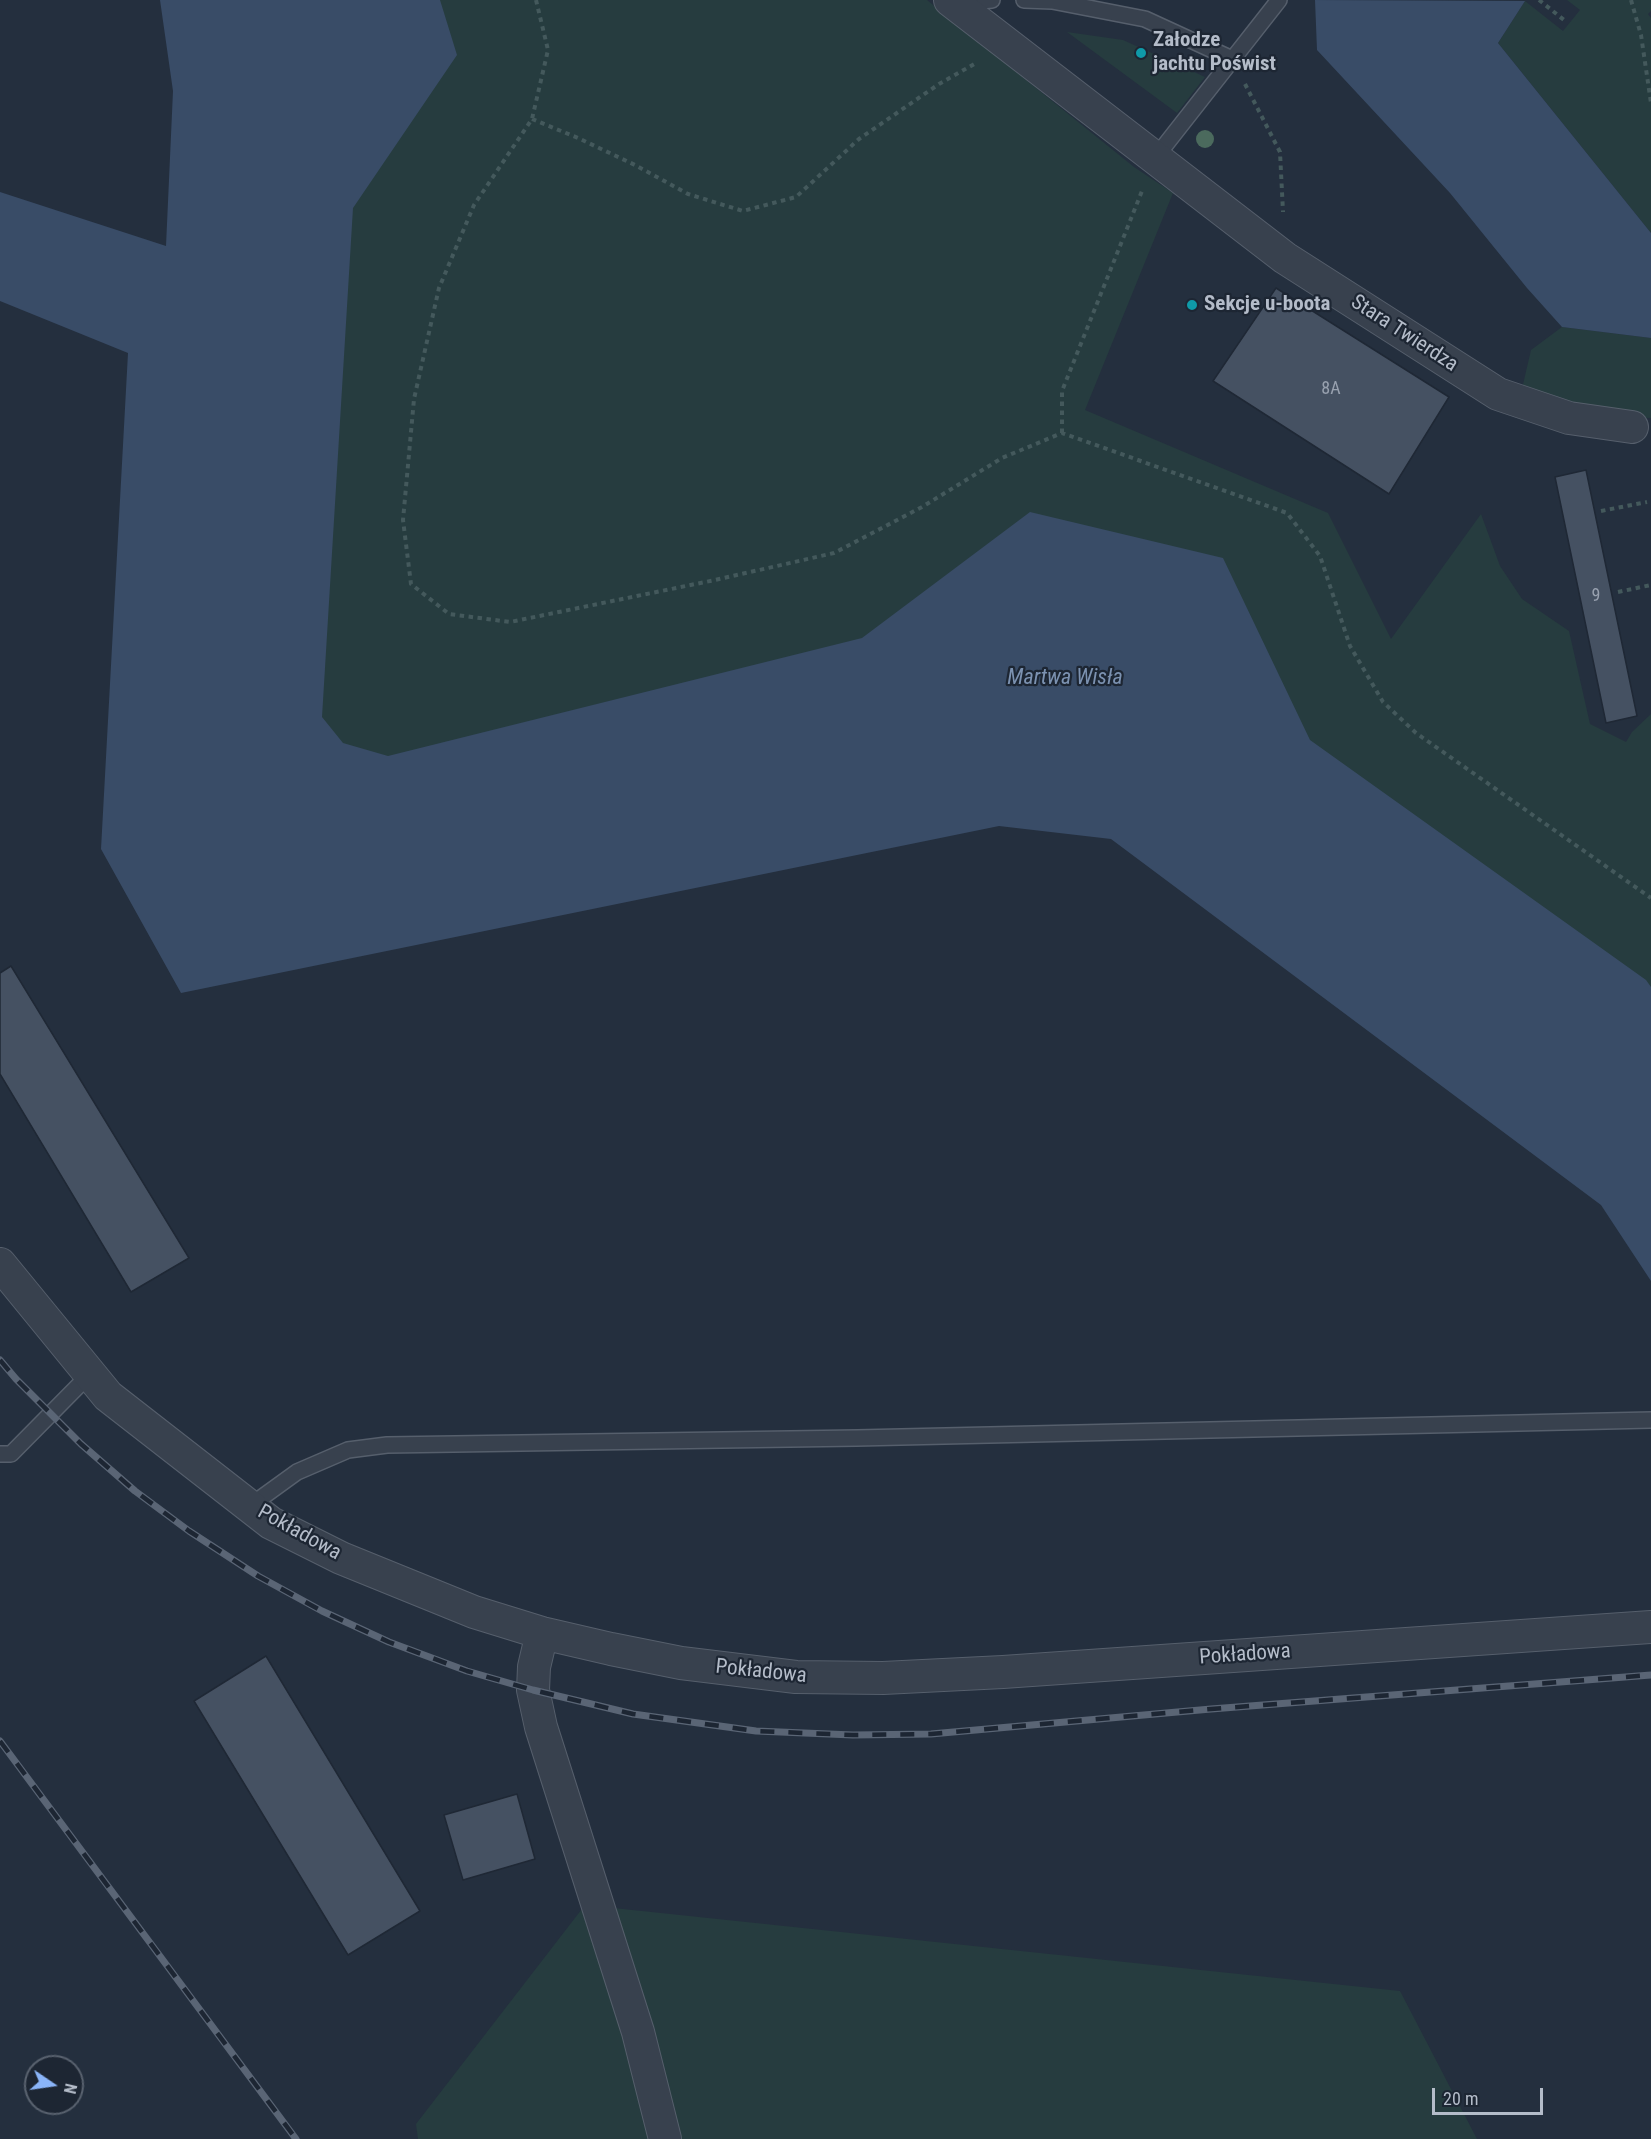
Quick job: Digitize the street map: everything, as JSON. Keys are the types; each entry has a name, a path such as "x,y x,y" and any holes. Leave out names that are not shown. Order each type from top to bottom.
{"street":[{"name":"Stara Twierdza","path":"952,2 1286,258 1498,394 1569,418 1641,427"},
{"name":"Pokładowa","path":"0,1264 108,1396 272,1523 341,1558 474,1612 542,1633 681,1663 796,1677 883,1678 1003,1672 1651,1627"},
{"path":"542,1633 534,1667 533,1690 540,1727 638,2032 665,2139"}],"lane":[{"path":"952,2 992,0"},
{"path":"1024,0 1052,1 1144,19 1232,59"},
{"path":"1155,158 1279,0"},
{"path":"0,1454 11,1454 90,1374"},
{"path":"249,1506 297,1472 348,1450 387,1445 857,1438 1651,1420"}],"path":[{"path":"536,0 548,50 532,119 474,205 439,288 414,399 403,520 411,584 448,614 510,622 834,553 922,507 1002,458 1062,433 1287,513 1320,556 1350,646 1383,702 1416,733 1651,898"},
{"path":"1539,0 1564,20"},
{"path":"1631,0 1641,35 1651,103"},
{"path":"532,119 635,165 688,194 743,212 796,197 859,139 939,84 1008,45"},
{"path":"1232,59 1280,152 1286,258"},
{"path":"1062,433 1062,391 1155,158"},
{"path":"1601,511 1647,502"},
{"path":"1618,592 1651,585"}],"green space":[{"path":"241,0 927,0 1134,167 1173,193 1085,410 1328,513 1391,639 1481,514 1500,566 1522,599 1569,631 1590,724 1626,742 1632,732 1651,714 1651,1053 1298,786 394,848 215,569"},
{"path":"1567,0 1651,0 1651,11 1648,14 1651,18 1651,233 1498,43 1525,1 1563,31 1580,10"},
{"path":"1067,32 1123,40 1205,77 1177,113"},
{"path":"1562,327 1651,338 1651,418 1599,416 1521,393 1531,350"},
{"path":"585,1905 1400,1991 1477,2139 418,2139 416,2124"}],"water":[{"name":"Martwa Wisła","path":"160,0 440,0 457,55 353,208 322,717 343,743 388,756 862,638 1030,512 1223,558 1310,740 1646,980 1651,987 1651,1281 1601,1205 1111,839 999,826 181,993 101,849 128,353 0,301 0,192 166,246 173,91"},
{"path":"1315,0 1525,1 1498,43 1651,233 1651,338 1562,327 1527,288 1450,193 1317,50"}],"building":[{"path":"1276,288 1449,397 1389,494 1213,381"},
{"path":"1586,470 1637,716 1606,723 1555,477"},
{"path":"11,966 189,1258 131,1292 0,1074 0,973"},
{"path":"266,1656 420,1911 348,1955 194,1701"},
{"path":"517,1794 535,1859 463,1880 444,1815"}],"railway":[{"path":"0,1360 81,1444 135,1491 189,1531 258,1576 322,1611 389,1642 467,1671 533,1690 633,1714 756,1731 853,1735 931,1734 1211,1709 1651,1675"},
{"path":"0,1741 296,2139"}],"place":[{"name":"Załodze jachtu Poświst","path":"1141,53"},
{"name":"Sekcje u-boota","path":"1192,305"}]}
